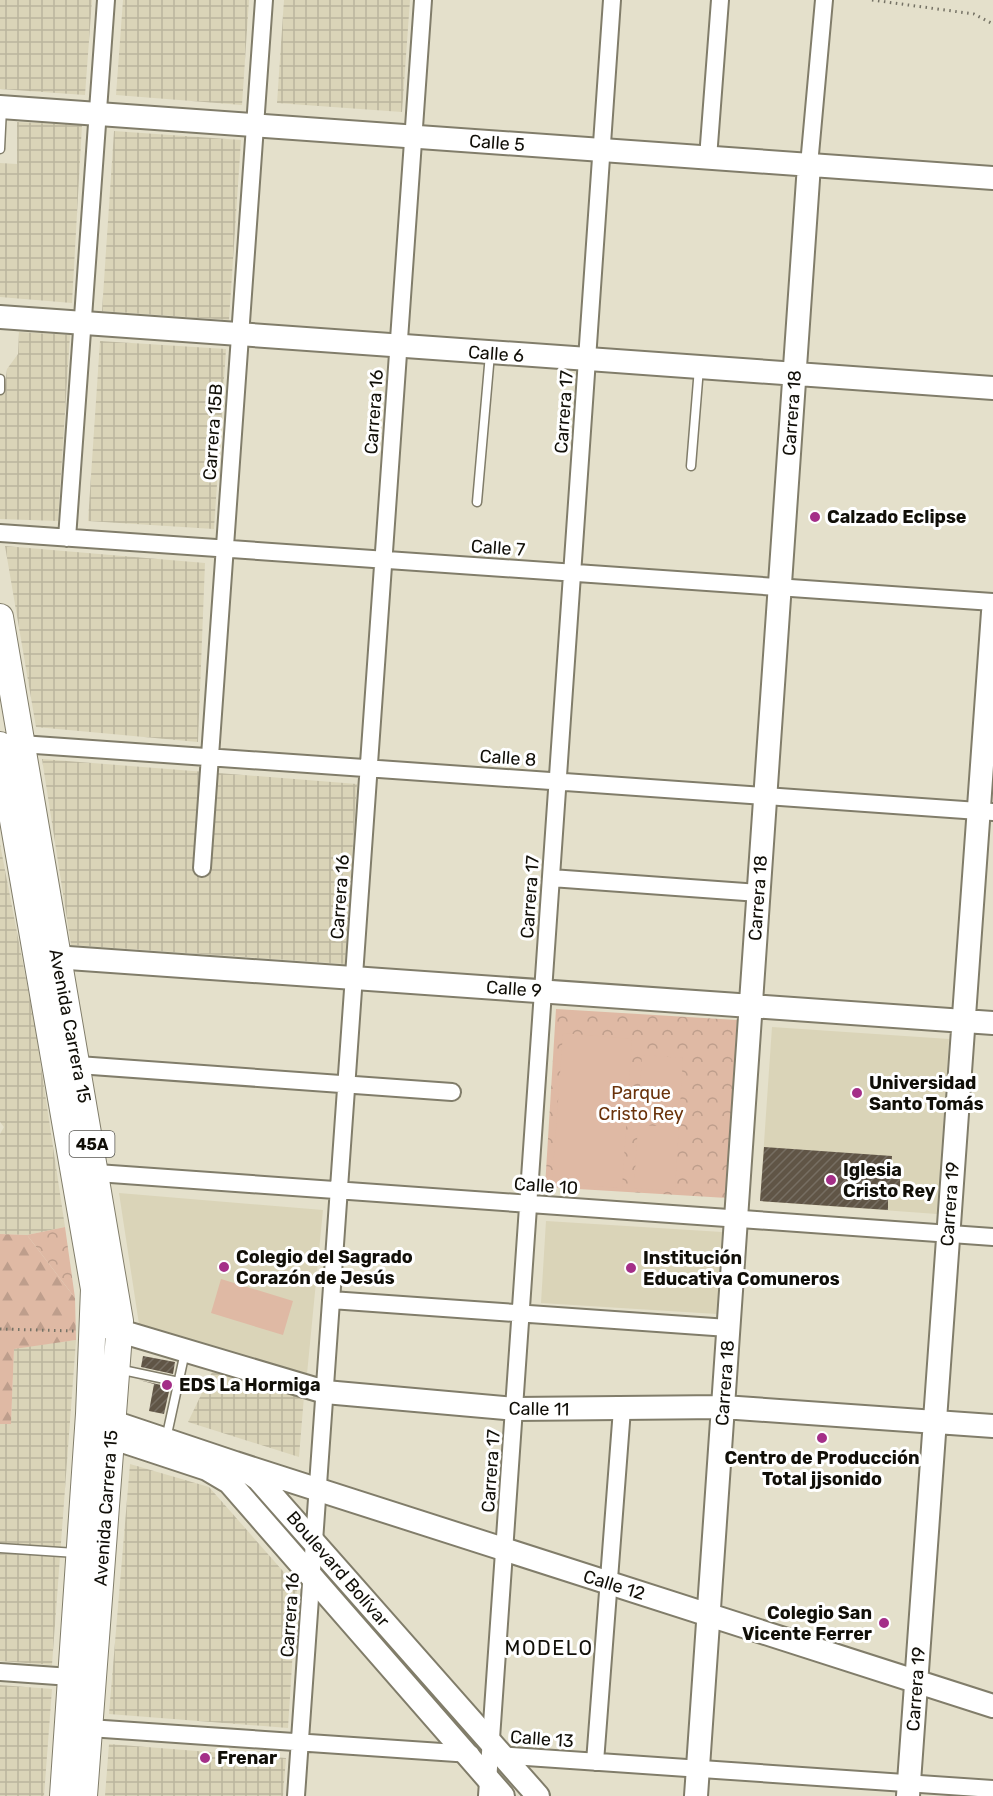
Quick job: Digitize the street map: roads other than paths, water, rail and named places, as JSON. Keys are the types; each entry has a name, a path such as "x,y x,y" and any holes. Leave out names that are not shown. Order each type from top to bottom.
{"main road":[{"name":"Avenida Carrera 15","path":"0,617 11,744 46,956 94,1288 100,1426 89,1728 84,1796"},
{"name":"Avenida Carrera 15","path":"11,744 6,820 78,1065 97,1173 120,1331 117,1369 100,1426 80,1553 63,1796"}],"street":[{"path":"67,538 106,0"},
{"name":"Carrera 15B","path":"202,867 264,0"},
{"name":"Carrera 16","path":"297,1796 423,0"},
{"name":"Carrera 17","path":"488,1787 494,1751 504,1551 612,0"},
{"path":"708,158 720,0"},
{"name":"Carrera 18","path":"696,1796 809,165 824,0"},
{"name":"Calle 5","path":"1,107 993,178"},
{"name":"Calle 6","path":"0,317 240,336 993,388"},
{"name":"Calle 7","path":"0,533 993,602"},
{"name":"Carrera 19","path":"909,1790 964,1021 986,812 993,612"},
{"name":"Calle 8","path":"11,744 986,812"},
{"path":"551,879 759,893"},
{"name":"Calle 9","path":"46,956 993,1023"},
{"path":"78,1065 452,1092"},
{"name":"Calle 10","path":"97,1173 993,1237"},
{"path":"331,1300 728,1328"},
{"name":"Calle 11","path":"94,1329 120,1331 325,1392 514,1409 723,1407 993,1426"},
{"path":"595,1762 622,1409"},
{"name":"Boulevard Bolívar","path":"100,1426 166,1439 235,1463 268,1488 494,1751 538,1796"},
{"name":"Boulevard Bolívar","path":"100,1426 207,1469 229,1482 466,1753 488,1787 503,1796"},
{"name":"Calle 12","path":"235,1463 993,1706"},
{"path":"0,1672 71,1677"},
{"name":"Calle 13","path":"89,1728 466,1753 494,1751 909,1790 993,1789"}],"lane":[{"path":"0,149 1,107"},
{"path":"477,502 490,353"},
{"path":"691,466 699,368"},
{"path":"0,379 0,390"},
{"path":"166,1439 185,1352"},
{"path":"117,1369 179,1382"},
{"path":"0,1548 80,1553"}],"place":[{"name":"Calzado Eclipse","path":"815,517"},
{"name":"Universidad Santo Tomás","path":"857,1093"},
{"name":"Iglesia Cristo Rey","path":"831,1180"},
{"name":"Colegio del Sagrado Corazón de Jesús","path":"224,1267"},
{"name":"Institución Educativa Comuneros","path":"631,1268"},
{"name":"EDS La Hormiga","path":"167,1385"},
{"name":"Centro de Producción Total jjsonido","path":"822,1438"},
{"name":"Colegio San Vicente Ferrer","path":"884,1623"},
{"name":"Frenar","path":"205,1758"}],"district":[{"name":"MODELO","path":"549,1648"}],"park label":[{"name":"Parque Cristo Rey","path":"641,1103"}]}
